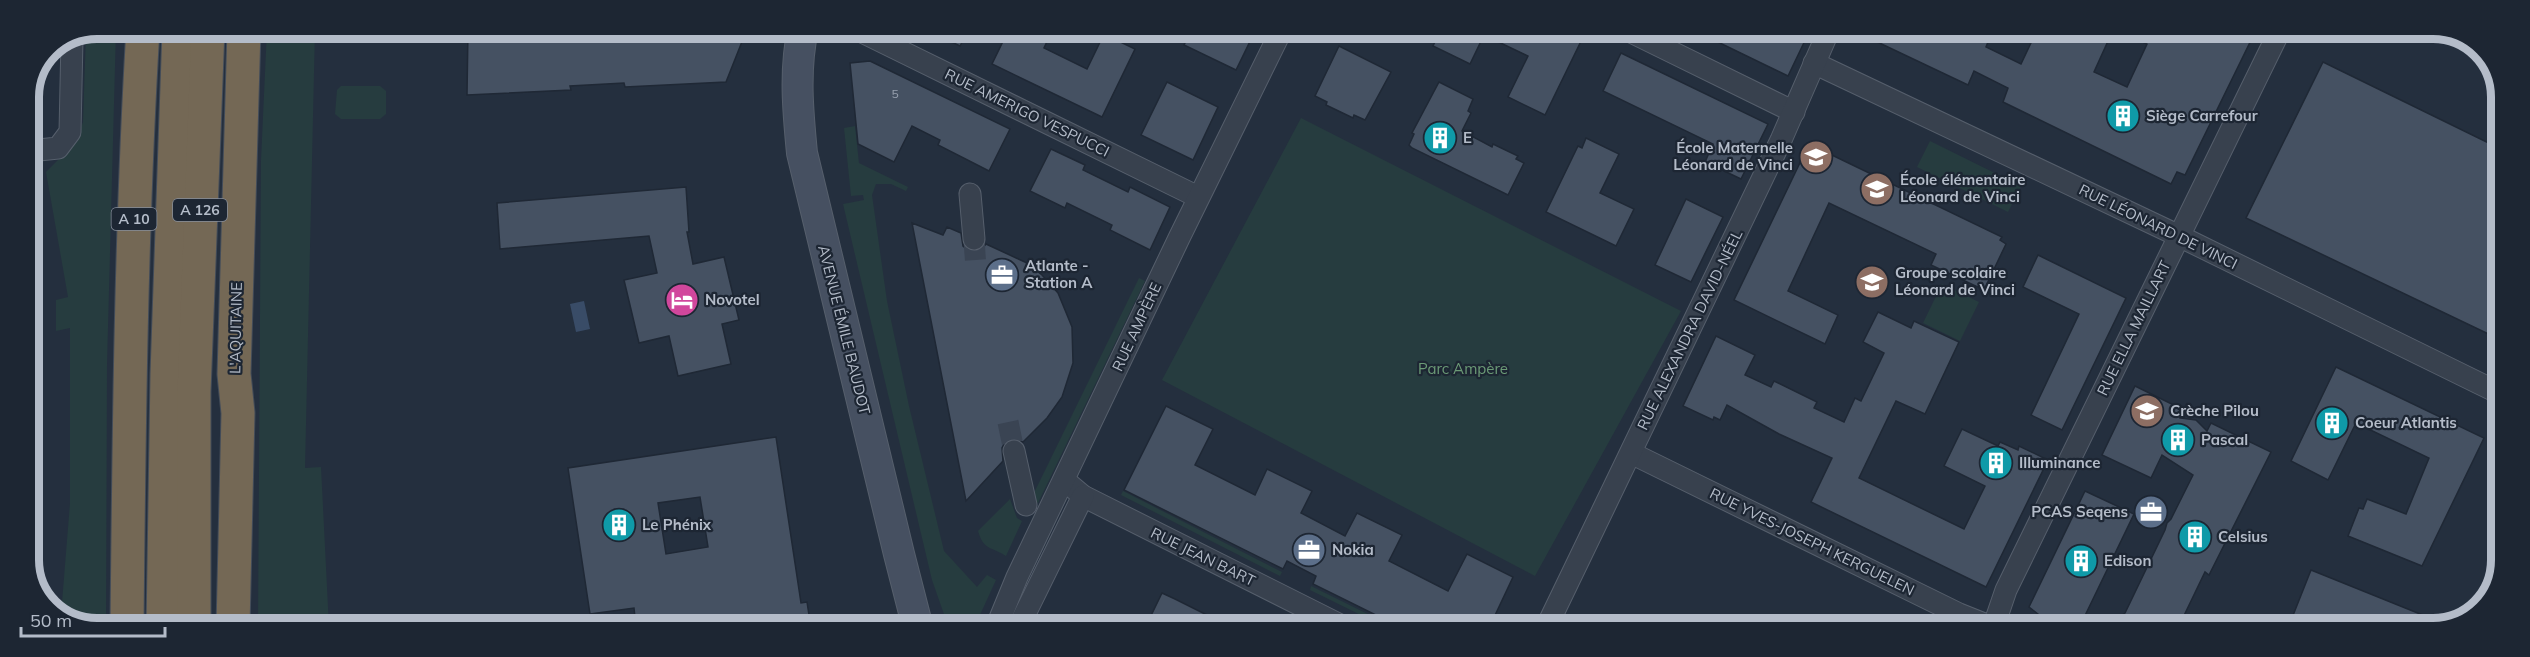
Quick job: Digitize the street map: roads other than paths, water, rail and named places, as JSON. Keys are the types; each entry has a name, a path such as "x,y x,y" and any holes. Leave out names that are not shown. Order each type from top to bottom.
{"highway":[{"name":"A 10","path":"127,618 129,397 136,139 142,39"},
{"name":"A 126","path":"164,618 166,374 179,39"},
{"name":"A 126","path":"194,618 194,392 208,39"},
{"name":"L'AQUITAINE","path":"233,618 238,413 235,362 244,39"}],"street":[{"name":"AVENUE ÉMILE BAUDOT","path":"801,39 797,105 802,153 915,618"},
{"name":"RUE AMERIGO VESPUCCI","path":"876,39 1198,197"},
{"name":"RUE AMPÈRE","path":"1000,618 1017,577 1198,197 1277,39"},
{"path":"1645,39 1794,112"},
{"name":"RUE ALEXANDRA DAVID-NÉEL","path":"1551,618 1794,112 1825,39"},
{"name":"RUE ELLA MAILLART","path":"1996,618 2006,590 2276,39"},
{"path":"39,149 58,148 70,132 72,45"},
{"name":"RUE LÉONARD DE VINCI","path":"1814,63 2179,236 2491,390"},
{"path":"970,194 974,239"},
{"path":"1014,451 1026,505"},
{"name":"RUE YVES-JOSEPH KERGUELEN","path":"1631,453 1969,618"},
{"name":"RUE JEAN BART","path":"1064,480 1083,496 1326,618"},
{"path":"1023,618 1083,496"}],"water":[{"path":"584,301 590,329 576,332 570,304"}],"tunnel":[{"path":"974,239 976,269"},
{"path":"1008,422 1014,451"}],"place":[{"name":"Siège Carrefour","path":"2123,116"},
{"name":"E","path":"1440,138"},
{"name":"École Maternelle Léonard de Vinci","path":"1816,157"},
{"name":"École élémentaire Léonard de Vinci","path":"1877,189"},
{"name":"Atlante - Station A","path":"1002,275"},
{"name":"Groupe scolaire Léonard de Vinci","path":"1872,282"},
{"name":"Novotel","path":"682,300"},
{"name":"Crèche Pilou","path":"2147,411"},
{"name":"Coeur Atlantis","path":"2332,423"},
{"name":"Pascal","path":"2178,440"},
{"name":"Illuminance","path":"1996,463"},
{"name":"PCAS Seqens","path":"2151,512"},
{"name":"Le Phénix","path":"619,525"},
{"name":"Celsius","path":"2195,537"},
{"name":"Nokia","path":"1309,550"},
{"name":"Edison","path":"2081,561"}],"park label":[{"name":"Parc Ampère","path":"1463,369"}]}
